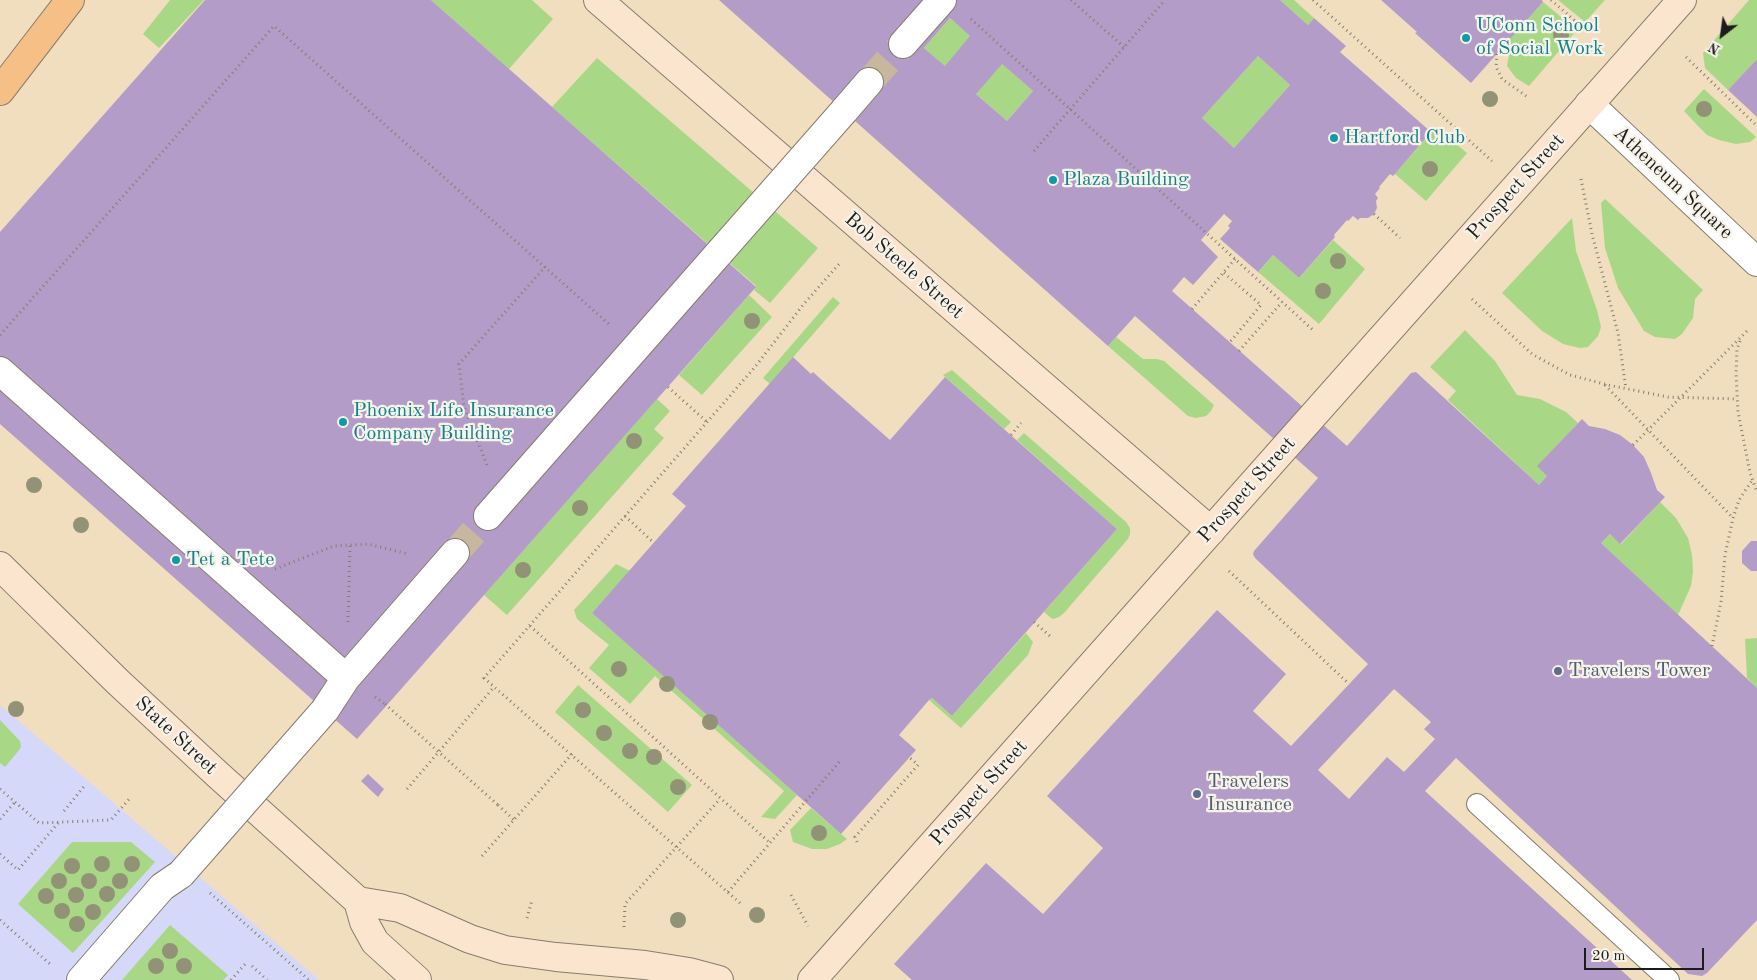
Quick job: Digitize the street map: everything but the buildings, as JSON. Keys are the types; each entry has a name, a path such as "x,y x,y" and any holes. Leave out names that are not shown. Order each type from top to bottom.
{"main road":[{"path":"0,90 70,0"}],"street":[{"name":"Bob Steele Street","path":"598,0 1211,532"},
{"name":"Prospect Street","path":"812,980 1682,0"},
{"path":"903,44 953,6"},
{"path":"495,508 869,82"},
{"name":"Atheneum Square","path":"1589,104 1757,262"},
{"path":"0,371 346,678"},
{"path":"81,980 162,888 182,872 325,710 346,678 451,559"},
{"name":"State Street","path":"0,566 118,682 216,774 358,900"},
{"path":"417,980 372,938 364,922 358,900 400,908 470,939 505,950 556,957 590,970 689,972 719,980"}],"lane":[{"path":"1477,804 1669,980"}],"path":[{"path":"1071,0 1124,47"},
{"path":"1034,151 1165,0"},
{"path":"1313,0 1518,184"},
{"path":"1551,0 1588,32"},
{"path":"953,6 1070,109 1313,330"},
{"path":"0,336 274,26 636,348"},
{"path":"1497,54 1496,67 1502,79 1529,98"},
{"path":"1686,57 1757,126"},
{"path":"1581,179 1592,234 1618,333 1626,389"},
{"path":"1374,214 1400,238"},
{"path":"1192,309 1235,259"},
{"path":"740,903 484,678 755,367 803,305 840,263"},
{"path":"495,508 480,451 464,407 459,364 545,267"},
{"path":"1224,273 1261,305 1230,342"},
{"path":"1472,299 1532,354 1570,375 1603,384 1668,397 1737,399"},
{"path":"1240,351 1282,302"},
{"path":"1633,445 1749,329"},
{"path":"1740,340 1737,349 1736,373 1738,412 1752,479 1757,492"},
{"path":"1603,384 1733,518"},
{"path":"668,387 707,422"},
{"path":"1011,435 1021,423"},
{"path":"1712,646 1721,602 1725,555 1733,518 1739,500 1752,479"},
{"path":"625,516 654,542"},
{"path":"239,583 334,546 368,544 451,559"},
{"path":"346,678 350,546"},
{"path":"1229,571 1349,684"},
{"path":"1034,622 1051,637"},
{"path":"530,626 769,842"},
{"path":"407,789 494,687"},
{"path":"385,704 514,820"},
{"path":"482,856 572,754"},
{"path":"857,842 855,837 918,765 909,757"},
{"path":"728,892 840,760"},
{"path":"64,811 86,784"},
{"path":"0,789 39,823 111,820 130,798"},
{"path":"624,928 626,904 720,799"},
{"path":"0,819 15,802"},
{"path":"0,854 18,870 60,822"},
{"path":"182,872 310,980"},
{"path":"791,895 808,926"},
{"path":"525,926 532,900"},
{"path":"0,920 55,968"},
{"path":"231,980 247,962"},
{"path":"252,966 268,980"}],"shaded area":[{"path":"0,705 319,980 0,980"}],"green space":[{"path":"170,0 204,0 159,48 143,34"},
{"path":"431,0 532,0 553,19 509,69"},
{"path":"1280,0 1294,0 1314,18 1308,25"},
{"path":"1558,0 1605,0 1585,22"},
{"path":"1749,0 1757,0 1757,59 1728,90 1705,68 1703,53"},
{"path":"1543,2 1577,30 1529,86 1516,78 1507,66 1511,45 1507,42"},
{"path":"950,18 1033,91 1007,121 924,48"},
{"path":"1258,56 1290,85 1234,148 1202,118"},
{"path":"597,58 818,248 770,303 754,290 756,286 552,107"},
{"path":"1704,89 1756,137 1750,142 1736,144 1707,135 1684,111"},
{"path":"1436,127 1467,153 1426,201 1395,174"},
{"path":"1605,199 1703,290 1695,299 1693,318 1682,334 1675,339 1655,337 1644,331 1618,288 1605,248 1601,203"},
{"path":"1572,218 1576,251 1597,310 1601,327 1598,336 1588,347 1580,348 1563,344 1542,331 1502,293"},
{"path":"1333,240 1365,269 1319,324 1258,272 1273,255 1299,278"},
{"path":"749,295 772,317 702,395 679,375"},
{"path":"833,297 840,303 770,384 763,378"},
{"path":"1465,330 1495,361 1517,395 1540,399 1566,412 1578,423 1538,466 1547,476 1539,485 1448,400 1456,391 1430,367"},
{"path":"1116,337 1143,359 1164,361 1214,405 1211,411 1206,416 1196,418 1188,416 1108,346"},
{"path":"952,370 1011,422 1004,429 943,375"},
{"path":"657,399 670,411 654,429 664,438 507,615 484,595"},
{"path":"1024,433 1126,522 1130,528 1128,539 1064,613 1053,619 1044,612 1117,529 1017,440"},
{"path":"1660,502 1676,518 1688,538 1692,555 1693,572 1691,586 1678,615 1601,543 1610,534 1621,544"},
{"path":"616,564 630,571 592,613 797,795 775,819 761,817 784,791 655,676 630,704 589,668 609,645 577,619 574,610"},
{"path":"1026,633 1033,642 1028,655 961,728 929,700 932,698 952,716"},
{"path":"1757,638 1757,688 1747,678 1745,639"},
{"path":"578,685 692,785 668,812 555,712"},
{"path":"0,720 20,741 21,746 5,767 0,763"},
{"path":"811,808 847,839 827,849 812,849 793,842 790,830"},
{"path":"72,842 131,842 155,862 73,953 18,904"},
{"path":"170,925 228,975 223,980 122,980"}],"tunnel":[{"path":"869,82 903,44"},
{"path":"455,553 488,516"}],"place":[{"name":"UConn School of Social Work","path":"1466,38"},
{"name":"Hartford Club","path":"1334,138"},
{"name":"Plaza Building","path":"1053,180"},
{"name":"Phoenix Life Insurance Company Building","path":"343,422"},
{"name":"Tet a Tete","path":"176,560"},
{"name":"Travelers Tower","path":"1558,671"},
{"name":"Travelers Insurance","path":"1197,794"}]}
